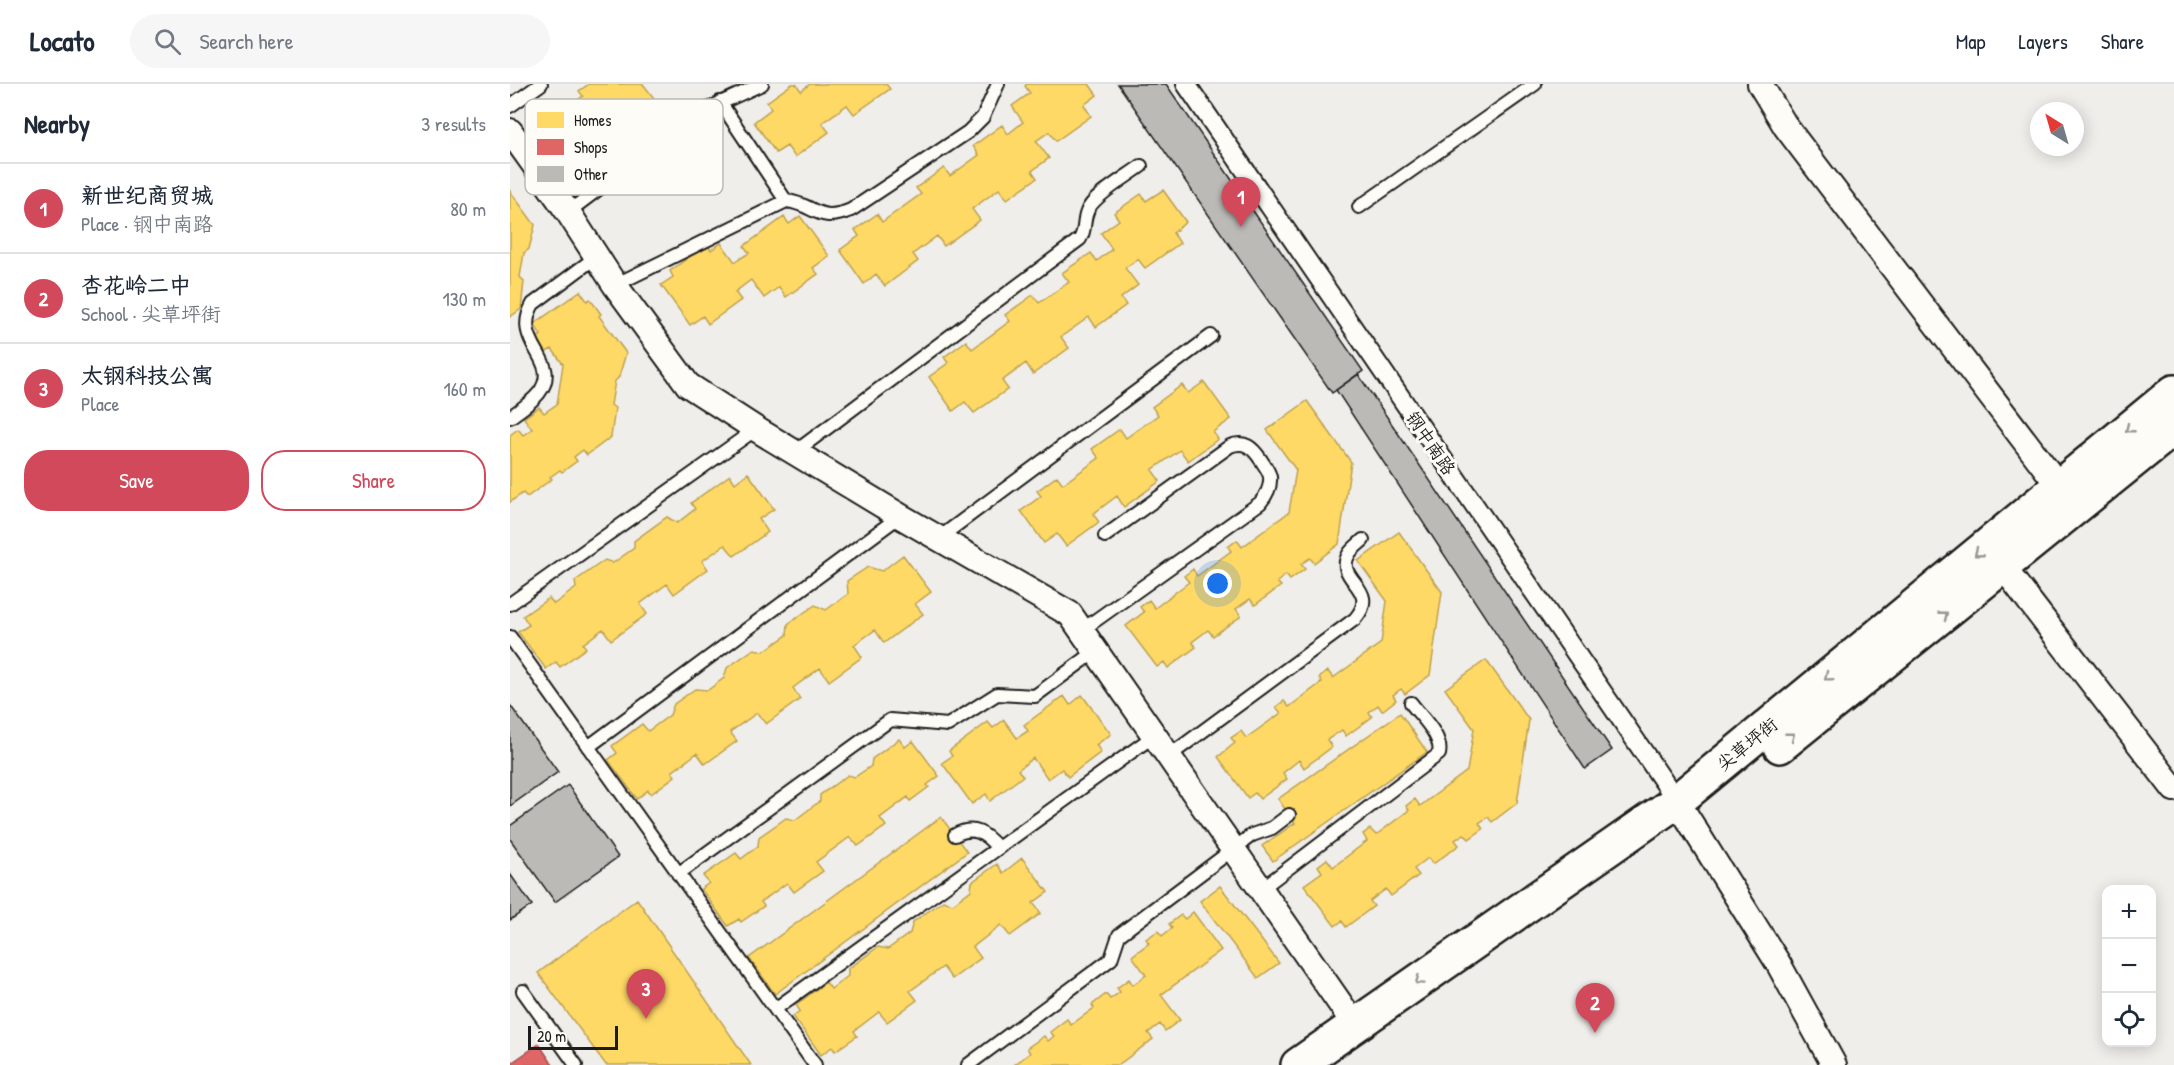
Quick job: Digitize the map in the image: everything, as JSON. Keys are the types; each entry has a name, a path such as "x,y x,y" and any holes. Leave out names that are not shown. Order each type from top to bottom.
{"main road":[{"name":"尖草坪街","path":"1335,1065 1683,810 2003,567 2067,498 2174,392"},
{"name":"尖草坪街","path":"1298,1065 1683,810 2067,498 2174,428"}],"street":[{"name":"钢中南路","path":"1186,84 1683,810"},
{"path":"1760,84 1786,127 2067,498"},
{"path":"510,132 525,153"},
{"path":"556,195 615,285 688,385 900,516 1070,614 1356,1025"},
{"path":"2003,567 2174,789"},
{"path":"1683,810 1778,963 1834,1065"}],"lane":[{"path":"510,106 540,84"},
{"path":"723,101 762,84"},
{"path":"615,285 786,201 798,202 825,216 837,216 851,210 968,132 983,117 998,84"},
{"path":"1359,207 1535,84"},
{"path":"723,106 786,201"},
{"path":"795,453 1080,239 1084,232 1086,212 1091,202 1141,166"},
{"path":"568,212 590,195"},
{"path":"510,417 532,401 540,391 544,380 545,369 524,333 527,312 533,304 596,257"},
{"path":"939,538 1211,336"},
{"path":"510,604 756,429"},
{"path":"1082,630 1260,503 1269,487 1268,470 1248,445 1242,443 1230,446 1104,536"},
{"path":"588,747 900,516"},
{"path":"1168,756 1355,619 1361,612 1364,599 1348,574 1346,564 1350,553 1363,540"},
{"path":"510,637 815,1065"},
{"path":"678,874 890,720 948,725 997,694 1035,696 1096,651"},
{"path":"1261,889 1438,754 1440,744 1438,740 1411,703"},
{"path":"775,1009 1155,735"},
{"path":"968,1065 1111,959 1119,935 1252,835 1272,828 1289,815"},
{"path":"955,835 965,830 974,831 983,835 998,848"},
{"path":"523,991 576,1065"}],"building: Homes":[{"path":"589,84 643,84 654,98 579,99 583,96 579,91"},
{"path":"792,84 796,84 801,91 810,84 886,84 890,89 854,114 847,105 822,123 829,132 795,157 787,146 776,153 754,122 771,109 767,102"},
{"path":"1027,84 1089,84 1097,95 1084,105 1091,116 1056,141 1049,132 1036,141 1049,158 1032,171 1037,178 1007,199 999,189 972,209 980,220 944,246 937,236 913,254 918,261 885,286 876,274 864,284 840,250 859,236 855,230 877,214 882,222 921,194 916,188 944,168 950,176 979,155 973,146 1002,125 1008,134 1023,122 1012,106 1030,93 1025,86"},
{"path":"1163,190 1186,222 1173,233 1180,243 1145,268 1138,259 1125,268 1138,285 1121,298 1126,305 1096,327 1089,317 1061,337 1069,348 1033,374 1026,363 1002,381 1008,389 974,413 965,402 953,411 929,377 948,363 944,357 966,341 972,349 1010,321 1005,315 1033,295 1039,303 1069,282 1062,273 1091,253 1097,261 1112,249 1101,233 1119,220 1114,213 1141,194 1146,201"},
{"path":"510,191 535,225 529,249 524,253 520,277 524,281 521,309 510,317"},
{"path":"800,216 829,256 813,268 818,274 786,297 779,287 764,298 751,280 735,292 741,300 708,324 703,316 690,325 661,285 673,277 670,271 707,244 711,250 721,243 735,262 749,253 744,246 784,217 789,224"},
{"path":"580,291 587,301 590,299 601,314 599,316 626,353 619,377 615,381 611,405 615,408 611,437 587,455 583,450 574,457 577,461 562,472 560,470 550,477 552,479 527,497 523,493 510,502 510,435 518,429 523,435 532,429 524,418 539,407 544,413 557,404 563,364 552,349 546,352 536,339 541,335 534,324"},
{"path":"1204,382 1231,419 1213,432 1218,439 1188,461 1180,450 1152,470 1160,481 1124,507 1117,496 1093,514 1099,522 1066,546 1057,534 1044,543 1021,511 1041,496 1037,491 1057,476 1063,484 1099,458 1092,449 1120,429 1126,438 1158,415 1152,407 1182,385 1188,393"},
{"path":"1307,401 1351,462 1339,544 1314,563 1310,558 1301,564 1305,569 1290,580 1286,575 1277,582 1281,586 1255,605 1250,599 1236,609 1241,616 1213,636 1208,630 1192,642 1196,647 1168,668 1164,662 1157,667 1126,626 1144,612 1140,607 1149,600 1155,608 1189,582 1184,576 1193,569 1197,576 1231,551 1228,547 1237,540 1242,547 1289,512 1296,470 1267,430"},
{"path":"748,473 774,509 759,519 768,532 734,556 725,545 702,561 708,569 674,594 667,584 640,604 647,614 611,640 603,629 583,644 586,648 560,667 556,662 546,669 518,632 529,625 523,616 549,598 554,604 576,588 575,581 605,560 613,563 634,548 634,541 667,517 677,523 695,509 691,503 730,475 735,483"},
{"path":"1399,532 1442,592 1430,675 1405,694 1401,689 1393,695 1396,700 1382,711 1378,705 1369,712 1372,717 1346,736 1342,730 1327,740 1332,747 1304,768 1299,760 1283,773 1287,779 1260,799 1255,793 1248,798 1218,757 1235,743 1231,738 1241,731 1246,738 1281,713 1276,707 1284,701 1289,707 1322,682 1319,678 1328,671 1333,678 1381,643 1387,601 1358,561"},
{"path":"903,555 931,592 915,604 923,614 884,643 875,630 854,645 862,657 829,681 820,668 793,688 800,699 766,724 757,713 730,732 737,741 705,764 697,753 672,772 675,776 651,794 648,790 637,799 608,760 617,753 612,746 642,724 648,731 670,715 674,704 695,689 708,690 724,678 727,668 754,649 764,651 787,635 788,624 815,605 826,610 848,594 847,581 868,567 882,571"},
{"path":"1486,660 1529,720 1517,803 1492,822 1488,817 1479,823 1483,829 1469,839 1464,834 1455,840 1459,845 1433,864 1428,858 1414,869 1419,875 1391,896 1386,889 1370,901 1374,906 1346,927 1342,921 1335,926 1304,885 1322,872 1318,866 1327,859 1333,867 1367,841 1363,834 1370,829 1376,835 1409,810 1406,806 1415,799 1420,806 1467,771 1474,729 1445,689"},
{"path":"1082,695 1111,734 1096,745 1101,752 1068,777 1062,769 1048,779 1033,758 1018,770 1023,776 990,801 986,794 972,804 942,763 952,756 949,751 988,722 993,728 1004,720 1017,738 1028,731 1024,725 1064,696 1070,705"},
{"path":"1400,713 1427,752 1273,861 1262,846 1295,823 1278,799"},
{"path":"899,739 905,747 913,741 939,776 927,785 929,787 910,801 908,797 880,818 886,826 858,846 850,837 816,862 823,871 794,892 787,883 761,902 764,906 741,922 739,919 728,926 701,889 709,883 703,876 736,853 741,859 758,846 759,837 786,818 795,820 820,801 820,795 848,775 855,777 871,766 872,759"},
{"path":"941,817 967,852 775,994 749,958"},
{"path":"1022,858 1048,892 1033,903 1041,913 1010,936 1001,925 973,947 981,958 952,979 943,967 910,991 917,1000 887,1022 879,1012 854,1031 857,1036 835,1051 832,1047 821,1055 793,1016 800,1011 796,1005 826,982 831,989 848,976 848,969 878,947 888,949 910,933 913,922 943,901 953,904 971,890 972,882 997,864 1003,873"},
{"path":"1220,886 1279,963 1258,978 1200,901"},
{"path":"637,899 751,1065 606,1065 538,973"},
{"path":"1193,912 1221,950 1161,995 1180,1020 1165,1031 1160,1024 1148,1033 1153,1039 1118,1065 1014,1065 1030,1053 1027,1048 1044,1036 1048,1041 1054,1036 1050,1032 1067,1019 1071,1025 1094,1008 1092,1005 1106,994 1110,999 1120,992 1117,988 1129,979 1133,985 1146,975 1132,956 1149,943 1146,939 1158,931 1162,936 1172,928 1169,924 1181,915 1185,919"}],"building: Shops":[{"path":"539,1044 553,1065 510,1065 510,1064"}],"building: Other":[{"path":"1118,84 1166,84 1363,371 1332,393"},
{"path":"1358,374 1612,750 1585,769 1336,390"},
{"path":"510,705 558,772 510,806"},
{"path":"568,785 618,857 555,902 510,839 510,826"},
{"path":"510,874 532,905 510,920"}],"place":[{"name":"新世纪商贸城","path":"1241,227"},
{"name":"太钢科技公寓","path":"646,1019"},
{"name":"杏花岭二中","path":"1595,1033"}]}
